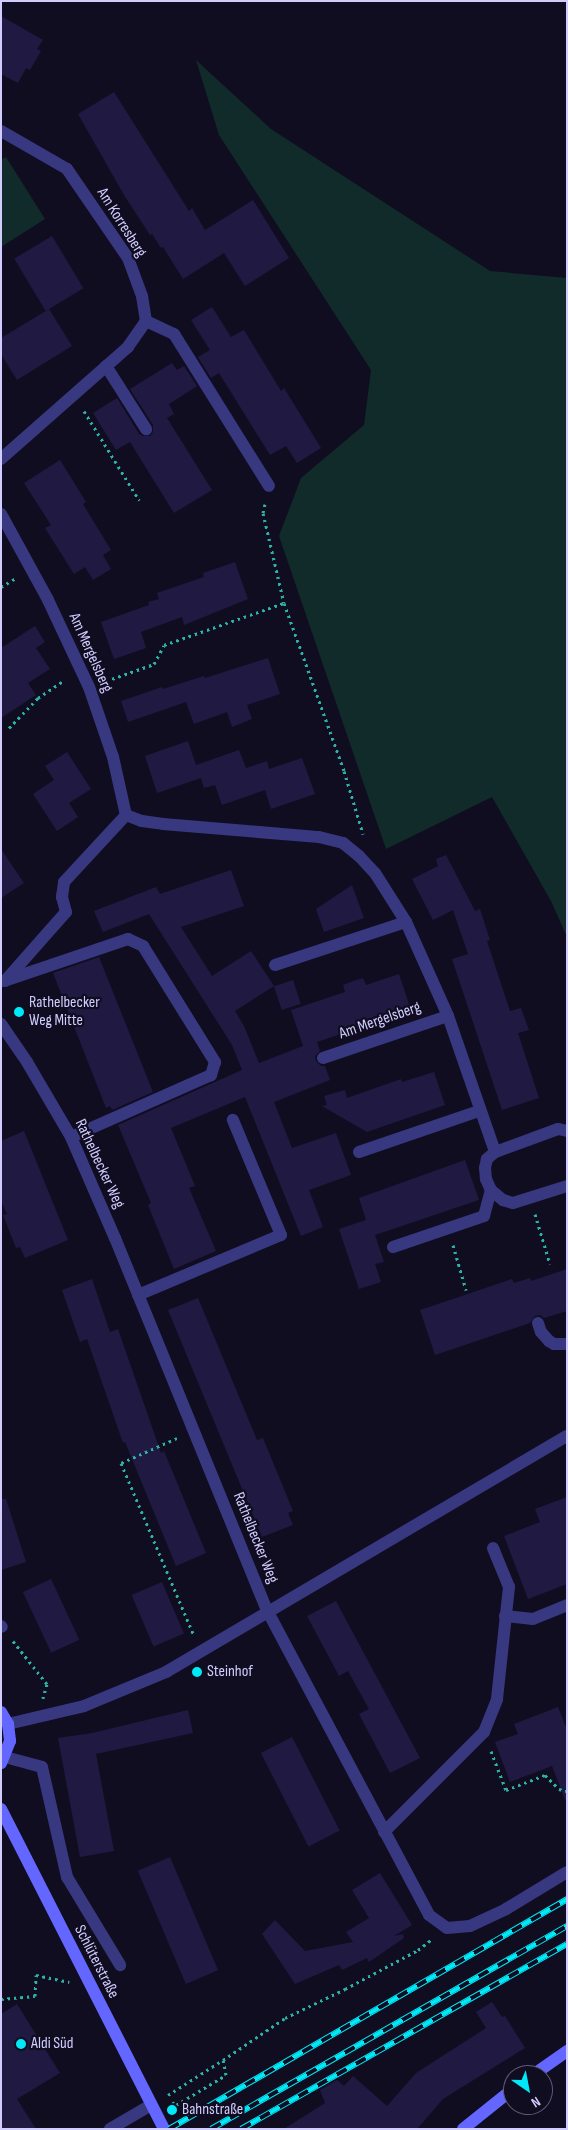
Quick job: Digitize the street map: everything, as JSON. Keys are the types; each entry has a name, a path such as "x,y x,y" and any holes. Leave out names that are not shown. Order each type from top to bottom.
{"street":[{"name":"Am Korresberg","path":"1,131 68,169 128,258 142,296 146,321"},
{"path":"1,459 128,347 146,321 174,334 269,486"},
{"path":"106,366 146,429"},
{"name":"Am Mergelsberg","path":"1,514 48,600 89,687 113,757 126,815 142,821 164,824 319,837 342,843 375,873 406,922 448,1016 494,1152"},
{"path":"3,983 66,912 62,897 64,882 126,815"},
{"path":"276,965 406,922"},
{"path":"3,983 128,939 143,946 215,1062 211,1075 71,1137"},
{"name":"Am Mergelsberg","path":"323,1058 448,1016"},
{"name":"Rathelbecker Weg","path":"1,1024 27,1062 71,1137 268,1612 429,1915 447,1928"},
{"path":"359,1152 479,1111"},
{"path":"138,1295 281,1235 233,1120"},
{"path":"567,1131 558,1129 494,1152 487,1159 485,1168 486,1179 491,1190 503,1200 513,1203 567,1186"},
{"path":"393,1246 484,1216 491,1190"},
{"path":"538,1323 541,1332 549,1341 554,1344 567,1344"},
{"path":"8,1724 84,1706 166,1672 567,1436"},
{"path":"384,1832 484,1732 497,1699 508,1587 493,1548"},
{"path":"506,1616 533,1619 567,1605"},
{"path":"1,1712 8,1724 10,1741 3,1760 42,1767 67,1877 120,1965"},
{"name":"Schlüterstraße","path":"1,1809 164,2129"},
{"path":"447,1928 470,1926 506,1909 567,1872"},
{"path":"547,2065 567,2051"},
{"path":"463,2129 503,2097"},
{"path":"110,2129 151,2105"}],"path":[{"path":"74,395 140,500"},
{"path":"269,486 263,513 284,603 344,771 364,837"},
{"path":"89,687 154,664 164,645 284,603"},
{"path":"9,728 38,698 82,672"},
{"path":"530,1198 550,1264"},
{"path":"448,1228 466,1290"},
{"path":"194,1430 121,1463 201,1652"},
{"path":"2,1626 46,1684 38,1718"},
{"path":"484,1732 506,1790 545,1775 559,1789 567,1791"},
{"path":"173,2091 285,2018 418,1950 447,1928"},
{"path":"1,1999 35,1996 36,1975 89,1984"},
{"path":"151,2105 165,2096 176,2105 226,2075 222,2060"}],"green space":[{"path":"196,60 271,129 490,271 567,278 567,937 551,901 492,797 386,849 279,536 301,478 364,425 371,370 219,135"},
{"path":"6,157 45,219 1,247 1,160"}],"building":[{"path":"1,16 43,40 37,49 41,51 30,70 26,68 18,83 1,74"},
{"path":"114,92 189,211 192,208 205,230 253,200 289,258 245,286 224,253 183,279 163,247 161,248 152,234 150,235 124,195 78,114"},
{"path":"52,236 83,288 46,311 14,259"},
{"path":"212,307 231,337 244,330 281,391 284,388 321,448 297,463 286,446 270,455 219,373 211,378 198,357 210,350 191,320"},
{"path":"49,309 72,346 17,380 1,354 1,338"},
{"path":"172,363 177,370 184,366 197,386 169,404 174,414 167,418 212,490 174,513 130,442 116,450 93,413 117,398 139,434 150,436 153,432 153,425 130,389"},
{"path":"60,460 86,502 83,504 111,550 103,555 111,569 93,580 85,567 74,574 45,528 51,525 24,483"},
{"path":"235,562 248,599 184,625 182,617 141,632 146,648 114,659 101,622 149,605 148,602 159,599 157,593 204,577 203,573"},
{"path":"35,626 45,642 36,648 50,669 28,683 36,695 1,718 1,648"},
{"path":"268,658 280,694 247,705 252,719 232,727 227,712 194,724 186,702 128,722 121,701 162,687 163,689 204,676 205,678"},
{"path":"188,741 196,765 239,750 246,768 267,761 269,769 302,758 315,794 271,809 265,790 222,805 215,785 204,788 201,778 157,793 145,756"},
{"path":"67,752 91,789 69,803 78,817 57,831 33,794 54,780 45,766"},
{"path":"1,849 24,883 1,898"},
{"path":"446,855 475,911 480,909 490,940 487,941 510,1011 521,1008 529,1030 518,1033 539,1098 502,1110 452,959 468,954 453,910 433,920 412,879 438,866 436,859"},
{"path":"231,870 244,906 181,927 212,976 251,951 274,986 235,1011 244,1026 259,1063 303,1046 291,1010 345,992 343,985 353,981 363,978 366,985 399,974 411,1010 317,1042 320,1051 315,1056 316,1061 321,1066 325,1066 330,1080 274,1102 292,1148 336,1133 351,1175 309,1190 323,1227 301,1236 245,1097 171,1128 195,1186 189,1188 216,1251 174,1269 148,1205 151,1203 118,1125 242,1070 232,1045 149,914 103,932 94,911 156,887 160,894"},
{"path":"352,885 364,918 324,932 316,909"},
{"path":"99,957 153,1092 112,1110 110,1106 106,1108 53,973"},
{"path":"293,980 301,1004 282,1010 274,986"},
{"path":"434,1072 445,1105 367,1132 322,1106 327,1105 324,1096 345,1090 347,1098 401,1079 402,1082"},
{"path":"24,1131 68,1240 25,1258 20,1247 16,1248 3,1215 7,1214 1,1201 1,1141"},
{"path":"465,1160 479,1200 375,1235 384,1262 375,1264 381,1282 359,1289 339,1229 366,1220 359,1198"},
{"path":"567,1269 567,1311 544,1318 540,1315 535,1316 530,1323 435,1355 420,1310 512,1279 514,1283 530,1278 531,1281"},
{"path":"92,1279 110,1332 118,1329 161,1453 164,1451 206,1553 176,1566 125,1442 123,1443 87,1339 80,1342 62,1290"},
{"path":"198,1298 257,1440 263,1438 293,1511 288,1513 293,1525 262,1537 168,1310"},
{"path":"567,1497 567,1584 528,1599 504,1536 540,1522 535,1509"},
{"path":"1,1499 6,1499 26,1562 1,1570"},
{"path":"51,1579 79,1640 51,1653 23,1592"},
{"path":"162,1582 184,1634 154,1646 132,1595"},
{"path":"336,1601 420,1758 390,1773 359,1714 369,1709 348,1671 339,1676 307,1616"},
{"path":"558,1707 567,1730 566,1802 552,1766 510,1782 495,1742 518,1734 514,1724"},
{"path":"188,1710 193,1733 96,1754 114,1851 80,1857 58,1738 92,1733"},
{"path":"292,1737 340,1831 308,1846 261,1753"},
{"path":"170,1857 218,1970 186,1984 138,1871"},
{"path":"380,1873 412,1925 394,1936 403,1934 404,1938 369,1962 367,1958 342,1970 339,1965 295,1984 262,1934 275,1920 305,1951 353,1942 346,1932 369,1918 352,1890"},
{"path":"492,2002 502,2017 505,2016 525,2048 443,2099 417,2129 284,2129 325,2103 320,2090 337,2080 344,2086 353,2076 387,2106 416,2073 486,2028 476,2012"},
{"name":"Aldi Süd","path":"17,2004 60,2073 17,2099 36,2129 1,2129 1,2014"}],"railway":[{"path":"169,2129 567,1899"},
{"path":"211,2129 567,1926"},
{"path":"241,2129 567,1944"}],"place":[{"name":"Rathelbecker Weg Mitte","path":"19,1012"},
{"name":"Steinhof","path":"197,1672"},
{"name":"Aldi Süd","path":"21,2044"},
{"name":"Bahnstraße","path":"172,2110"}]}
